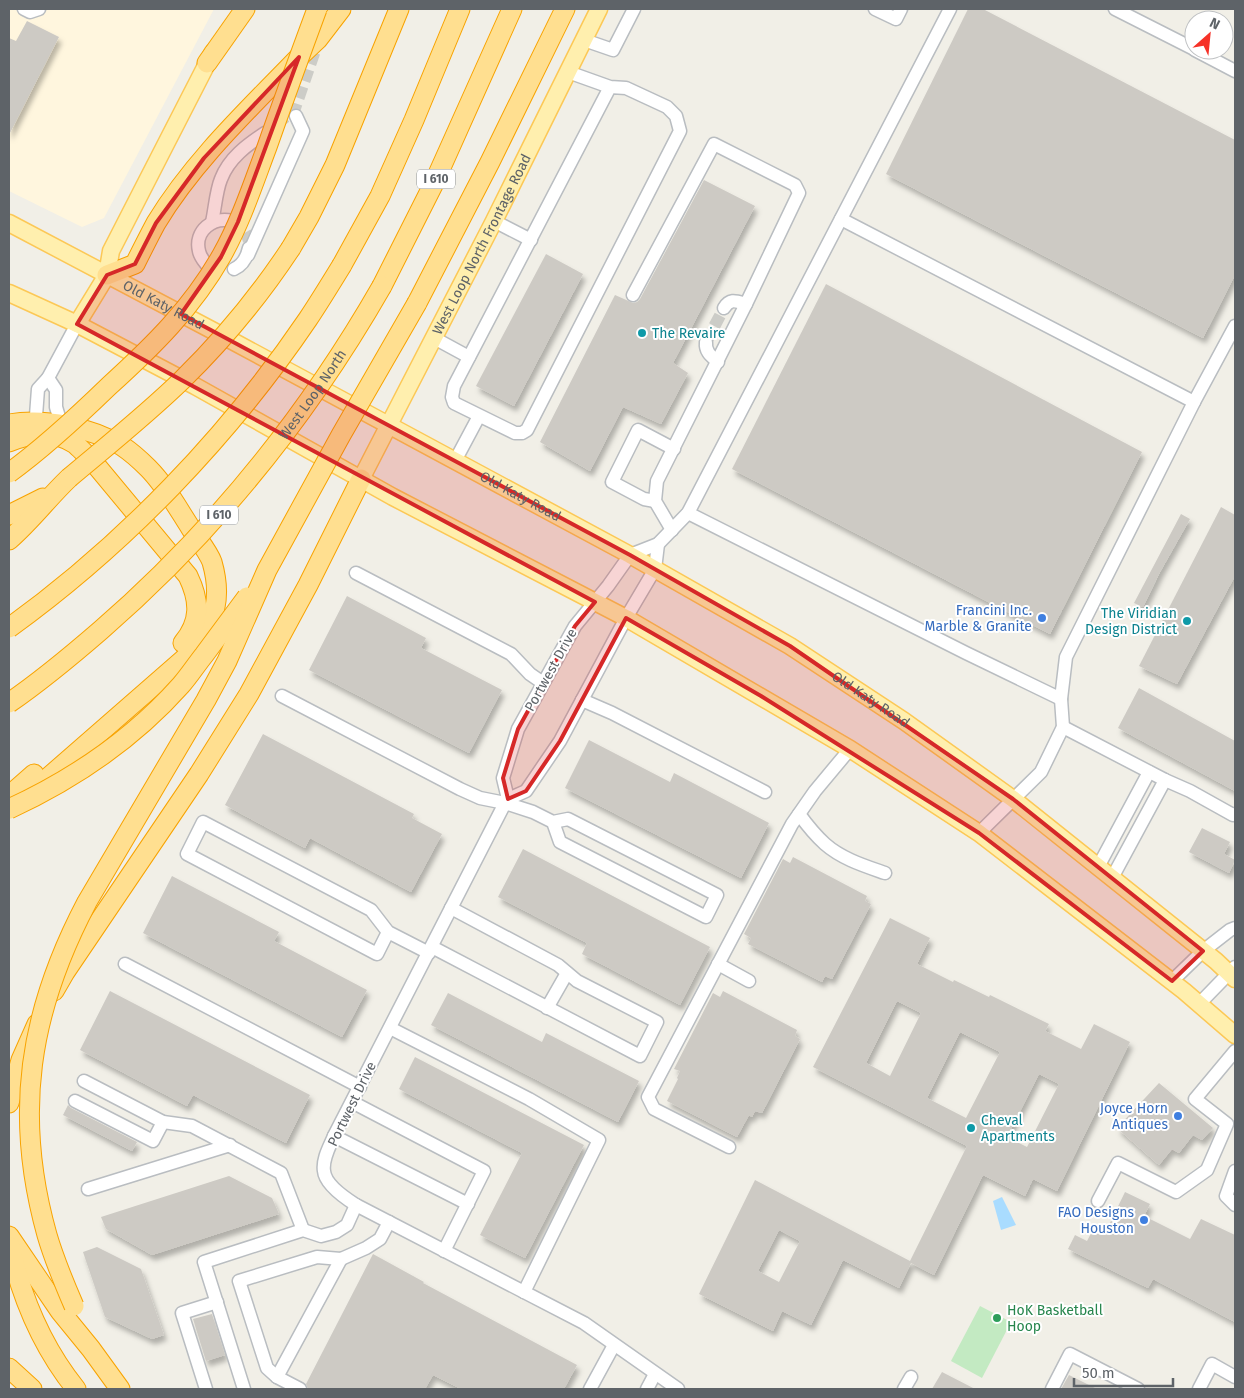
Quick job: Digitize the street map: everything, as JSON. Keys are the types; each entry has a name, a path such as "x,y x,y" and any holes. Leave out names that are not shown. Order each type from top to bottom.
{"highway":[{"path":"207,63 245,9"},
{"path":"9,472 59,433 156,342 177,320 200,291 221,256 238,222 317,9"},
{"path":"107,275 135,264 156,223 204,158 318,39 341,9"},
{"path":"9,540 69,478 153,406 201,360 259,293 291,248 335,165 400,9"},
{"path":"9,628 102,553 186,471 278,360 307,320 342,265 380,196 460,9"},
{"name":"West Loop North","path":"9,703 71,656 165,571 205,530 263,462 301,412 344,349 382,286 434,183 512,9"},
{"path":"485,68 520,9"},
{"path":"91,1349 47,1236 33,1171 29,1120 31,1068 39,1025 52,980 73,930 227,661 267,570 341,435 417,303 490,162 564,9"},
{"path":"9,424 22,422 56,435 75,444 90,458 188,576 195,590 197,603 196,620 189,636 178,650 9,796"},
{"path":"9,442 35,428 66,425 89,431 123,447 148,469 173,500 211,561 216,580 215,608 209,625 184,658 9,810"},
{"path":"9,1103 21,1060 48,1001 70,965 234,720 304,592 361,479"},
{"path":"9,515 53,493"},
{"path":"9,810 41,794 84,768 116,746 148,718 182,684 267,570"},
{"path":"9,1237 60,1312 91,1349 120,1389"},
{"path":"9,1237 16,1274 36,1325 49,1350 76,1389"},
{"path":"9,1368 32,1389"}],"main road":[{"path":"76,324 107,275 111,252 235,9"},
{"name":"West Loop North Frontage Road","path":"361,479 494,220 599,9"},
{"name":"Old Katy Road","path":"9,223 630,555 790,646 904,721 1013,799 1233,973"},
{"path":"9,293 76,324 195,386 361,479 626,618 850,749 979,833 1178,986 1235,1035"}],"street":[{"path":"24,9 30,12 39,9"},
{"path":"584,40 613,50 634,9"},
{"path":"874,9 896,19 901,9"},
{"path":"630,555 658,544 688,513 950,9"},
{"path":"1116,9 1184,44"},
{"path":"1214,60 1235,71"},
{"path":"568,72 610,87 626,88 667,107 676,116 680,131 527,430 522,433 515,433 454,403 452,397 454,386 610,87"},
{"path":"234,269 244,262 248,255 303,131 296,116"},
{"path":"212,222 220,180 228,166 243,148 265,133"},
{"path":"634,295 714,144 795,185 799,193 718,362 658,481 655,501 672,530"},
{"path":"841,219 1194,402"},
{"path":"207,265 201,258 199,250 198,242 201,234 212,222 221,220 232,221"},
{"path":"494,220 531,240"},
{"path":"248,255 249,241"},
{"path":"724,308 731,301 746,304"},
{"path":"35,428 38,389 48,378 76,324"},
{"path":"979,833 1041,772 1064,728 1062,699 1066,657 1194,402 1235,326"},
{"path":"434,338 469,357"},
{"path":"706,342 708,354 718,362"},
{"path":"48,378 56,390 56,407 59,417 66,425"},
{"path":"455,461 479,416"},
{"path":"655,501 644,499 612,482 638,430 674,449"},
{"path":"688,513 966,653 1062,699"},
{"path":"506,801 526,790 560,741 626,618 655,569 658,544"},
{"name":"Portwest Drive","path":"630,555 596,602 575,626 518,729 503,778 506,801 334,1136 326,1158 324,1171 330,1183 341,1195 356,1205 584,1323 678,1389"},
{"path":"356,573 511,654 530,674 543,683"},
{"path":"282,696 460,789 480,798 506,801 553,822 568,819 717,895 706,917 560,842 553,822"},
{"path":"582,700 612,713 765,792"},
{"path":"1064,728 1190,791 1233,815 1235,814"},
{"path":"729,1147 654,1109 648,1097 792,824 814,791 850,749"},
{"path":"1098,867 1149,772"},
{"path":"1112,878 1165,780"},
{"path":"798,814 826,845 841,855 885,873"},
{"path":"388,932 377,954 187,854 203,822 371,910 388,932 430,950 640,1056 657,1022 577,981 558,964 451,908"},
{"path":"1178,986 1210,956 1230,930 1235,928"},
{"path":"125,964 360,1087"},
{"path":"718,964 749,981"},
{"path":"547,1008 567,973"},
{"path":"1199,1004 1233,973"},
{"path":"390,1028 529,1099 599,1140 524,1292"},
{"path":"1098,1201 1118,1163 1176,1192 1207,1170 1227,1124 1195,1099 1235,1051"},
{"path":"84,1081 163,1122 192,1126 282,1173 302,1230"},
{"path":"75,1101 153,1141 163,1122"},
{"path":"352,1102 484,1172 444,1251"},
{"path":"334,1136 468,1204"},
{"path":"88,1189 230,1145"},
{"path":"1235,1171 1226,1196 1235,1205"},
{"path":"244,1389 204,1262 302,1230 322,1236 336,1232 347,1225 356,1205"},
{"path":"300,1389 277,1377 267,1368 239,1281 317,1257 341,1259 366,1248 380,1239 389,1222"},
{"path":"277,1377 341,1259"},
{"path":"206,1389 182,1313 217,1302"},
{"path":"590,1389 614,1344"},
{"path":"1052,1389 1070,1354 1138,1389"},
{"path":"1199,1389 1212,1364 1235,1377"},
{"path":"647,1389 655,1374"},
{"path":"904,1389 911,1377"}],"highlighted area":[{"path":"299,57 238,222 221,257 181,314 630,555 790,646 1013,799 1203,951 1172,981 979,833 761,696 626,618 560,741 526,791 508,799 503,778 518,729 575,626 595,602 77,324 107,275 135,264 156,223 204,158"}],"shaded area":[{"path":"9,9 214,9 104,218 82,227 9,191"}],"green space":[{"path":"980,1306 1011,1322 982,1378 951,1361"}],"water":[{"path":"1002,1197 1016,1225 1001,1230 993,1201"}],"building":[{"path":"968,9 983,9 1235,140 1235,275 1203,338 886,174"},
{"path":"27,21 59,37 9,135 9,38 16,41"},
{"name":"The Revaire","path":"704,180 755,206 673,363 688,373 661,424 623,407 590,471 540,442 615,295 633,303 640,299"},
{"path":"546,254 583,274 514,406 476,386"},
{"path":"826,284 1142,452 1050,634 732,469"},
{"name":"The Viridian Design District","path":"1221,507 1235,515 1235,576 1177,684 1139,666"},
{"path":"1181,514 1190,519 1143,607 1134,603"},
{"path":"347,596 426,638 421,648 502,690 469,753 309,670"},
{"path":"1139,688 1235,741 1235,791 1118,728"},
{"path":"263,734 414,814 412,818 442,834 411,892 310,838 305,848 225,805"},
{"path":"589,740 670,782 674,773 769,823 741,878 565,788"},
{"path":"1202,828 1230,842 1224,854 1235,860 1229,873 1189,852"},
{"path":"523,849 710,947 680,1005 582,954 587,943 498,897"},
{"path":"793,857 867,896 865,901 871,904 832,979 825,976 822,982 748,944 751,938 744,934 783,859 790,863"},
{"path":"172,876 279,932 274,941 367,990 342,1037 143,933"},
{"name":"Cheval Apartments","path":"890,918 930,938 917,964 953,982 954,980 989,997 990,995 1049,1024 1045,1031 1081,1049 1094,1024 1130,1042 1057,1191 1033,1179 1025,1196 983,1175 934,1275 911,1263 899,1288 843,1260 811,1325 782,1311 773,1331 699,1294 755,1180 910,1261 967,1146 813,1067","holes":["897,1001 921,1013 890,1076 866,1063","960,1032 1000,1052 966,1118 927,1098","1039,1074 1059,1084 1027,1147 1007,1137","779,1230 800,1241 779,1282 758,1271"]},
{"path":"110,991 310,1095 286,1143 193,1095 187,1106 80,1050"},
{"path":"723,991 797,1030 795,1036 800,1039 762,1113 755,1111 752,1117 749,1115 737,1137 667,1101 680,1071 674,1069 713,993 720,997"},
{"path":"448,993 542,1042 546,1033 639,1081 618,1122 431,1025"},
{"path":"415,1057 584,1145 525,1258 480,1235 522,1153 399,1089"},
{"path":"1159,1083 1213,1128 1202,1140 1193,1135 1179,1153 1172,1149 1159,1165 1117,1128"},
{"path":"68,1105 137,1142 132,1151 63,1115"},
{"path":"229,1176 272,1198 279,1214 152,1255 106,1229 101,1217"},
{"path":"1125,1192 1150,1204 1144,1216 1190,1239 1201,1219 1235,1235 1235,1322 1153,1279 1148,1288 1068,1249 1075,1235 1087,1241 1096,1224 1107,1229"},
{"path":"97,1247 141,1269 164,1335 152,1339 105,1317 83,1252"},
{"path":"373,1254 423,1283 577,1365 564,1389 461,1389 433,1375 425,1389 308,1389 306,1384"},
{"path":"212,1314 225,1355 206,1361 193,1319"},
{"path":"942,1372 975,1389 932,1389"},
{"path":"1069,1375 1097,1389 1061,1389"}],"tunnel":[{"path":"276,124 294,111 318,42"},
{"path":"232,221 243,229 249,241"},
{"path":"706,342 724,308"}],"place":[{"name":"The Revaire","path":"642,333"},
{"name":"Francini Inc. Marble & Granite","path":"1042,618"},
{"name":"The Viridian Design District","path":"1187,621"},
{"name":"Joyce Horn Antiques","path":"1178,1116"},
{"name":"Cheval Apartments","path":"971,1128"},
{"name":"FAO Designs Houston","path":"1144,1220"},
{"name":"HoK Basketball Hoop","path":"997,1318"}]}
